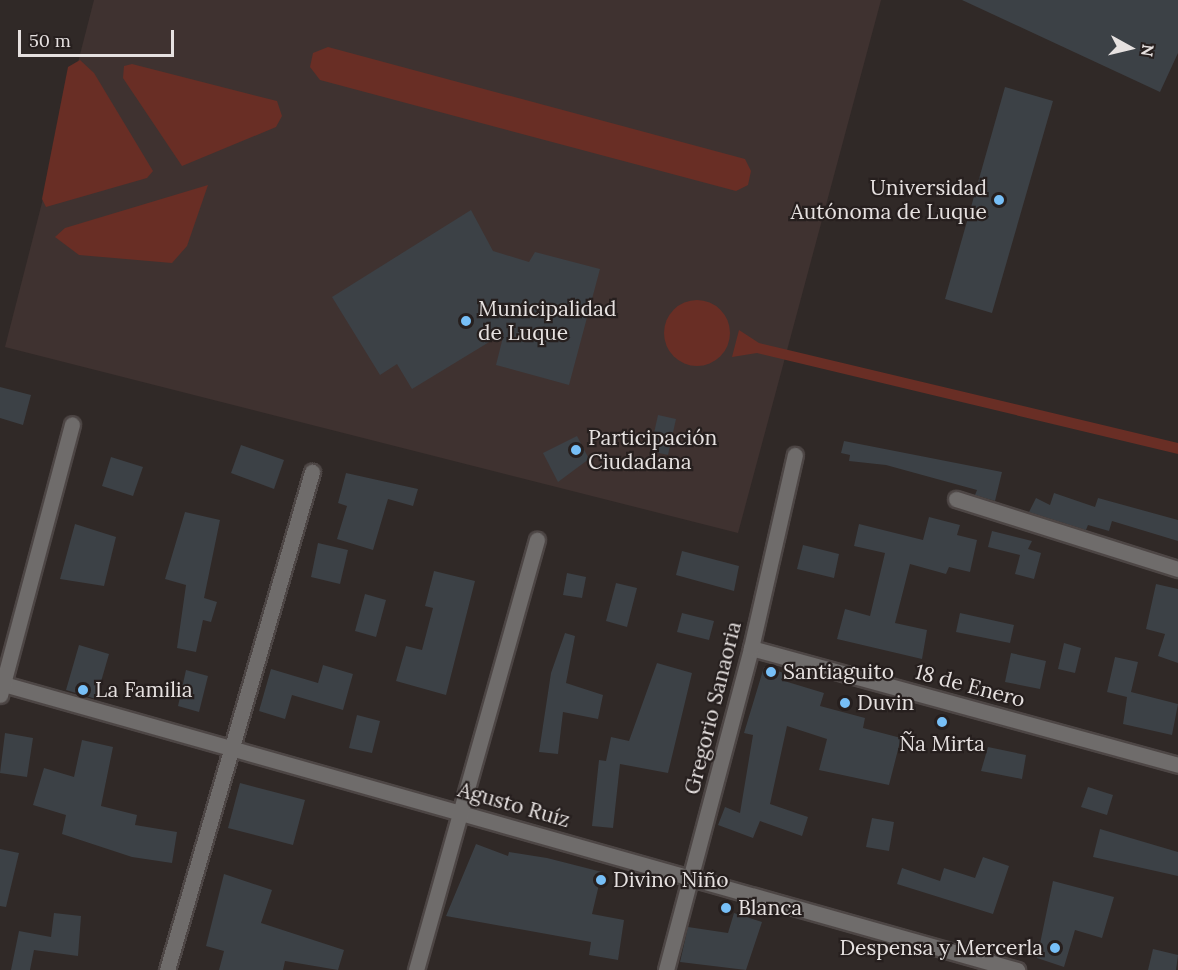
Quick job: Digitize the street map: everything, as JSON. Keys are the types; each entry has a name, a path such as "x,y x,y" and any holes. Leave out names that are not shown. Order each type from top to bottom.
{"street":[{"path":"1,687 72,424"},
{"name":"Gregorio Sanaoria","path":"666,970 751,648 795,455"},
{"path":"167,970 312,472"},
{"path":"956,499 1178,570"},
{"path":"416,970 537,540"},
{"name":"18 de Enero","path":"751,648 1178,765"},
{"name":"Agusto Ruíz","path":"1,687 460,811 1017,970"}],"shaded area":[{"path":"94,0 881,0 738,533 5,347"},
{"path":"328,47 745,159 751,171 748,185 736,191 320,80 310,67 313,53"},
{"path":"80,60 94,73 153,171 147,178 46,207 42,199 68,67"},
{"path":"132,64 277,101 282,116 276,127 182,166 123,78 124,66"},
{"path":"208,185 187,246 172,263 79,255 55,237 65,228"},
{"path":"697,300 710,302 720,310 728,320 730,333 728,346 720,356 710,364 697,366 684,364 674,356 666,346 664,333 666,320 674,310 684,302"},
{"path":"739,330 759,343 1178,443 1178,454 757,353 732,357"}],"building":[{"path":"962,0 1178,0 1178,53 1160,92"},
{"name":"Universidad Autónoma de Luque","path":"1005,87 1053,101 992,313 945,299"},
{"name":"Municipalidad de Luque","path":"471,210 493,251 529,262 535,252 600,269 569,385 496,365 504,333 412,389 397,364 380,375 332,297"},
{"path":"0,387 31,395 23,425 0,418"},
{"path":"658,415 676,419 668,455 650,451"},
{"path":"577,436 589,459 558,482 543,453"},
{"path":"844,441 1002,472 995,501 975,495 977,490 886,465 849,461 850,455 841,453"},
{"path":"241,445 284,460 274,489 231,473"},
{"path":"111,457 143,467 133,496 102,486"},
{"path":"346,473 418,489 413,506 388,499 373,550 337,539 347,506 338,503"},
{"path":"1054,493 1095,507 1098,498 1178,520 1178,541 1112,521 1109,531 1088,525 1086,530 1029,512 1036,498 1050,505"},
{"path":"185,512 220,520 204,598 217,602 211,622 203,620 196,652 177,648 186,585 165,579"},
{"path":"929,517 960,525 957,535 977,540 970,572 949,567 946,574 910,564 895,623 927,630 922,659 837,639 845,609 870,616 885,553 854,546 859,524 923,540"},
{"path":"75,524 116,537 104,586 60,579"},
{"path":"992,531 1032,541 1028,549 1041,553 1034,579 1015,574 1020,555 988,547"},
{"path":"318,543 348,550 340,584 311,577"},
{"path":"803,545 839,554 834,578 797,569"},
{"path":"682,551 739,566 734,591 676,575"},
{"path":"434,571 475,581 446,695 396,681 406,646 422,650 433,608 425,606"},
{"path":"567,573 586,577 582,598 563,595"},
{"path":"616,583 637,588 627,627 606,621"},
{"path":"1156,584 1178,589 1178,663 1158,656 1165,634 1146,629"},
{"path":"365,594 386,600 376,637 355,631"},
{"path":"682,613 714,621 709,640 677,632"},
{"path":"960,613 1014,625 1010,643 956,632"},
{"path":"565,633 575,636 566,683 603,695 598,719 563,712 558,754 539,752 551,673"},
{"path":"1064,643 1081,648 1075,673 1058,669"},
{"path":"79,645 109,654 96,699 66,690"},
{"path":"1011,653 1046,661 1040,689 1005,682"},
{"path":"1115,657 1138,662 1131,692 1178,704 1172,735 1123,724 1127,697 1107,692"},
{"path":"657,663 692,673 668,773 620,764 613,828 592,826 599,760 606,761 611,737 629,741"},
{"path":"323,665 353,674 343,710 292,695 285,719 259,711 271,669 318,683"},
{"path":"764,667 784,673 781,680 824,693 820,706 865,718 863,728 901,738 889,785 819,770 827,739 787,726 770,804 808,817 802,836 760,821 753,838 718,825 725,807 740,813 753,735 744,733"},
{"path":"186,670 208,676 199,712 178,706"},
{"path":"357,715 380,721 372,753 349,748"},
{"path":"5,733 33,738 27,777 0,773"},
{"path":"82,740 113,747 101,806 137,815 135,825 177,832 172,863 132,857 62,834 66,815 33,805 44,768 74,777"},
{"path":"988,747 1026,755 1022,779 981,771"},
{"path":"240,783 305,800 293,845 228,828"},
{"path":"1088,787 1113,795 1107,815 1081,807"},
{"path":"872,818 894,822 889,851 866,847"},
{"path":"1100,829 1178,852 1178,876 1093,857"},
{"path":"476,844 508,856 509,852 547,858 602,872 592,914 624,920 618,960 589,955 591,942 446,916"},
{"path":"0,849 19,853 6,907 0,906"},
{"path":"983,857 1009,866 993,914 897,884 902,868 940,881 944,868 975,878"},
{"path":"224,874 272,890 261,923 344,950 338,970 285,961 283,970 219,970 224,951 206,946"},
{"path":"1053,881 1114,897 1102,938 1075,930 1064,967 1037,958"},
{"path":"54,913 81,916 78,956 34,950 30,970 11,970 19,931 51,937"},
{"path":"734,913 762,922 746,970 680,962 688,927 728,933"},
{"path":"1153,949 1178,955 1176,970 1148,970"}],"place":[{"name":"Universidad Autónoma de Luque","path":"999,200"},
{"name":"Municipalidad de Luque","path":"466,321"},
{"name":"Participación Ciudadana","path":"576,450"},
{"name":"Santiaguito","path":"771,672"},
{"name":"La Familia","path":"83,690"},
{"name":"Duvin","path":"845,703"},
{"name":"Ña Mirta","path":"942,722"},
{"name":"Divino Niño","path":"601,880"},
{"name":"Blanca","path":"726,908"},
{"name":"Despensa y Mercerla","path":"1055,948"}]}
